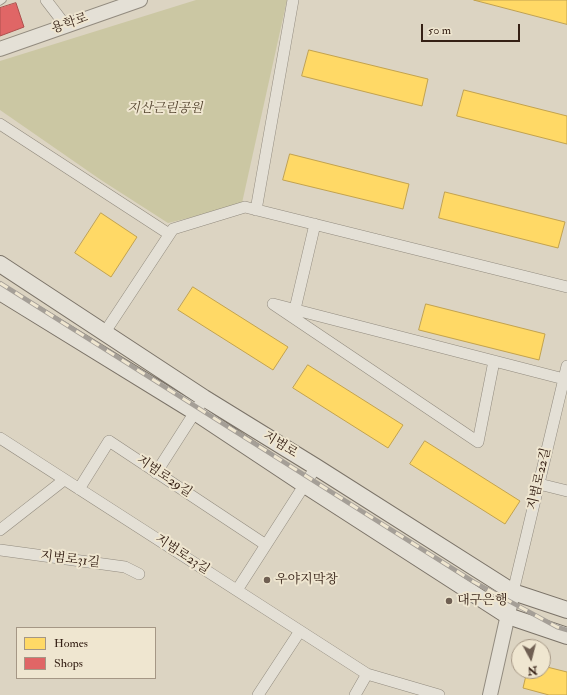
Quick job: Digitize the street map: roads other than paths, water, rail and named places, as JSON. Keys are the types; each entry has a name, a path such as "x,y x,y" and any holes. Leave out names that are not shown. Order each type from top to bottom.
{"main road":[{"name":"지범로","path":"0,264 204,398 513,592 567,610"},
{"path":"0,292 195,412 508,616 567,636"}],"street":[{"path":"46,0 66,26"},
{"name":"용학로","path":"0,49 140,0"},
{"path":"256,210 293,0"},
{"path":"0,124 169,234"},
{"path":"105,332 173,229 245,207 567,287"},
{"path":"295,309 315,224"},
{"path":"494,361 478,442 273,304 564,379"},
{"name":"지범로22길","path":"513,592 567,366"},
{"path":"156,473 204,398"},
{"name":"지범로23길","path":"0,438 368,674 439,695"},
{"name":"지범로29길","path":"79,489 109,441 266,546"},
{"path":"237,590 316,467"},
{"path":"0,530 64,480"},
{"path":"539,484 567,491"},
{"name":"지범로31길","path":"0,550 124,567 139,574"},
{"path":"490,695 513,592"},
{"path":"258,695 300,631"},
{"path":"355,695 368,674"}],"railway":[{"path":"0,283 474,582 557,627 567,630"}],"place":[{"name":"우야지막창","path":"267,580"},
{"name":"대구은행","path":"449,601"}],"park label":[{"name":"지산근린공원","path":"165,109"}]}
